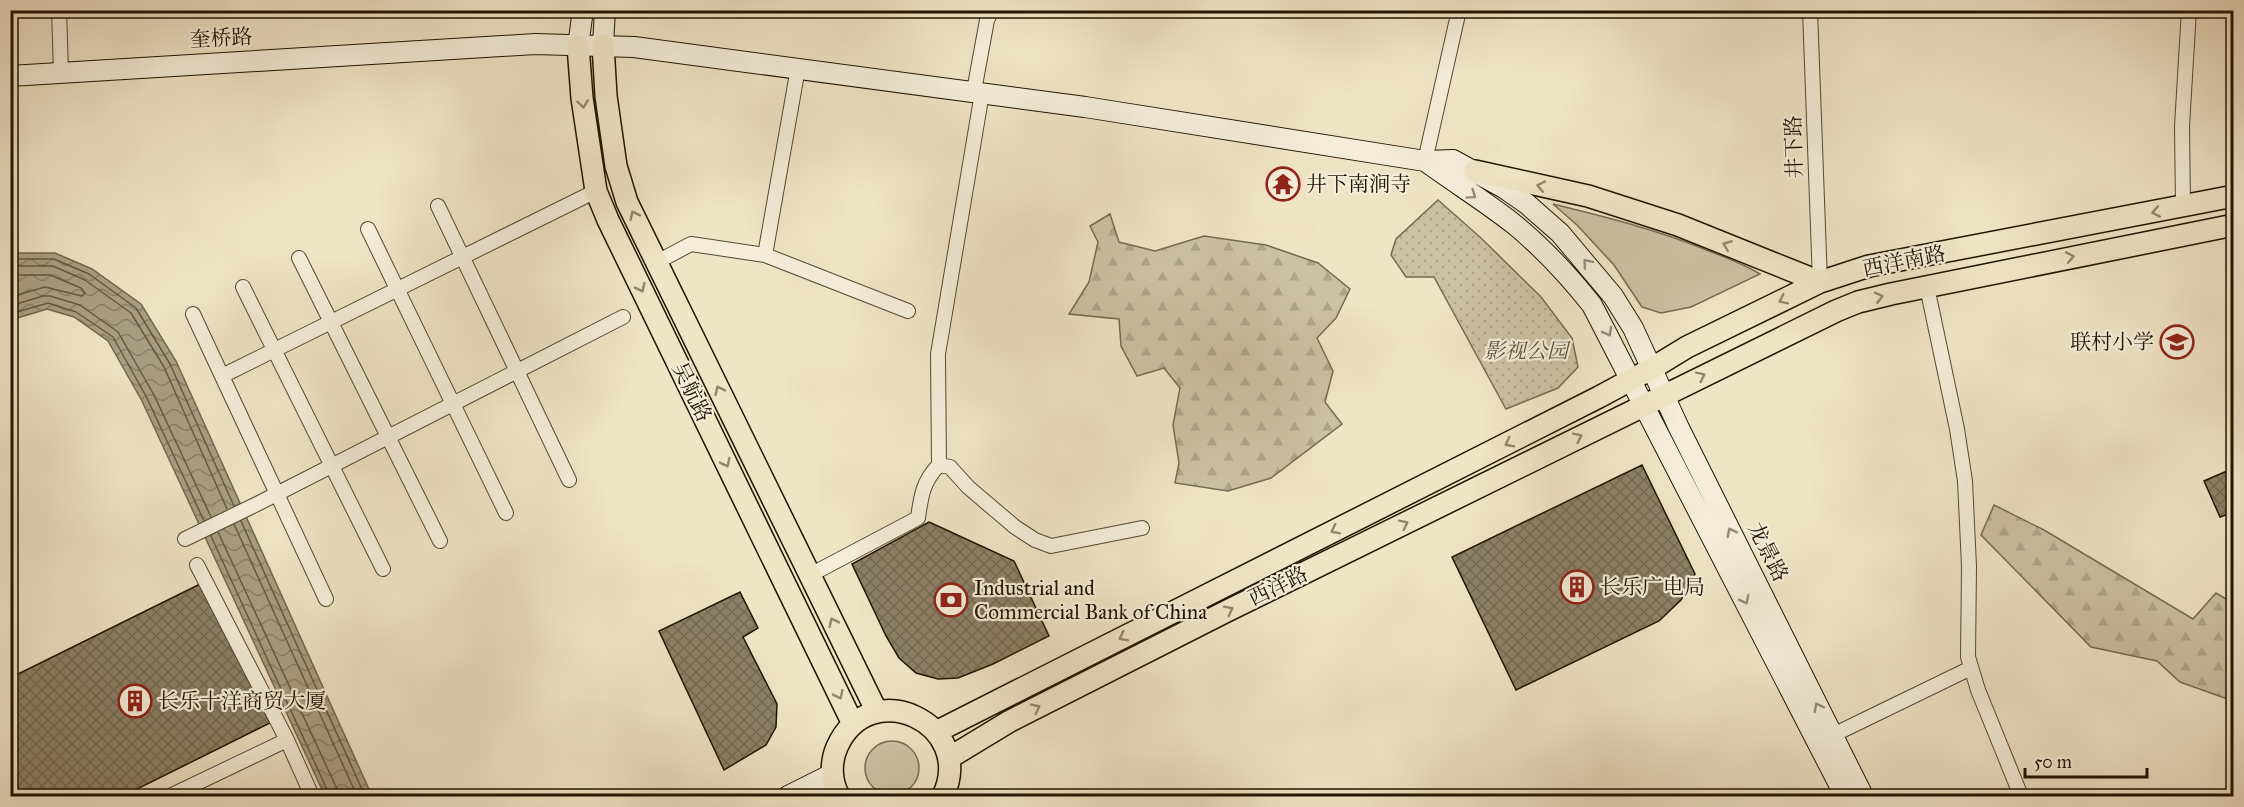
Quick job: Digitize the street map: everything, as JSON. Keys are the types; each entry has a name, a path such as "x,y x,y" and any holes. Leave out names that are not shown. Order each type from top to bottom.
{"main road":[{"name":"吴航路","path":"603,45 606,96 616,166 627,202 877,712"},
{"name":"吴航路","path":"578,46 582,98 596,191 853,724"},
{"path":"1475,171 1599,200 1678,225 1820,282"},
{"name":"西洋南路","path":"1599,397 1652,369 1687,347 1820,282 1869,266 2234,196"},
{"name":"西洋南路","path":"1611,421 1858,302 2234,225"},
{"name":"西洋路","path":"936,732 1599,397"},
{"name":"西洋路","path":"949,758 1010,721 1238,605 1611,421"},
{"path":"1000,700 1010,721"},
{"path":"839,796 832,774 835,750 842,736 853,724 877,712 893,710 909,713 924,721 936,732 944,744 949,758 950,773 943,796"}],"street":[{"path":"59,10 61,72"},
{"path":"578,46 583,10"},
{"path":"603,45 605,10"},
{"path":"810,575 918,518 921,496 928,475 939,465 938,354 987,20 992,10"},
{"path":"1459,10 1425,161 1515,225 1543,250 1592,304 1632,379 1654,399 1845,796"},
{"name":"井下路","path":"1810,10 1820,282"},
{"path":"2183,207 2182,126 2189,10"},
{"name":"奎桥路","path":"10,76 535,44 603,45 634,47 978,92"},
{"path":"765,255 798,68"},
{"name":"龙景路","path":"978,92 1425,161 1453,160 1527,204 1560,233 1613,296 1633,328 1652,369 1654,399 1833,735 1863,796"},
{"path":"222,376 596,191"},
{"path":"438,206 569,480"},
{"path":"368,229 506,513"},
{"path":"657,262 691,244 765,255 908,311"},
{"path":"299,258 440,541"},
{"path":"243,286 383,569"},
{"path":"1927,287 1957,429 1965,481 1969,566 1968,657 1978,690 2021,796"},
{"path":"193,314 326,599"},
{"path":"185,539 623,317"},
{"path":"939,465 950,467 968,487 1015,527 1035,540 1051,546 1142,528"},
{"path":"197,565 312,796"},
{"path":"821,658 845,647"},
{"path":"1833,735 1971,668"},
{"path":"170,796 286,740"},
{"path":"788,796 832,774"}],"green space":[{"name":"影视公园","path":"1438,200 1481,238 1541,297 1572,338 1578,367 1558,388 1506,409 1434,277 1406,277 1391,255 1396,239"},
{"path":"1553,204 1690,243 1760,274 1691,307 1661,313 1642,307 1614,265 1577,225"},
{"path":"1110,214 1119,242 1155,251 1204,236 1266,245 1318,263 1350,289 1336,318 1317,338 1333,371 1325,402 1342,424 1271,478 1228,491 1175,483 1179,463 1173,425 1180,388 1164,368 1137,376 1121,346 1119,319 1069,314 1089,282 1098,242 1090,226"},
{"path":"1994,505 2044,530 2193,619 2216,593 2233,603 2233,701 2180,682 2157,661 2091,647 1981,535"},
{"path":"892,741 902,743 911,749 917,758 919,768 917,778 911,787 902,793 892,795 882,793 873,787 867,778 865,768 867,758 873,749 882,743"}],"water":[{"path":"11,253 55,253 92,269 141,304 176,361 372,796 325,796 142,401 108,341 74,317 47,309 11,320"}],"building":[{"name":"长乐广电局","path":"1642,465 1695,574 1681,600 1659,621 1516,690 1452,557"},
{"path":"2234,468 2234,512 2220,517 2204,481"},
{"name":"Industrial and Commercial Bank of China","path":"929,522 1014,561 1049,636 993,664 958,678 938,679 916,673 899,658 852,564"},
{"name":"长乐十洋商贸大厦","path":"200,584 270,723 123,796 10,796 10,678"},
{"path":"740,592 758,628 743,637 777,704 776,727 766,745 724,770 659,631"}],"place":[{"name":"井下南涧寺","path":"1283,184"},
{"name":"联村小学","path":"2177,342"},
{"name":"长乐广电局","path":"1577,587"},
{"name":"Industrial and Commercial Bank of China","path":"951,600"},
{"name":"长乐十洋商贸大厦","path":"135,701"}]}
